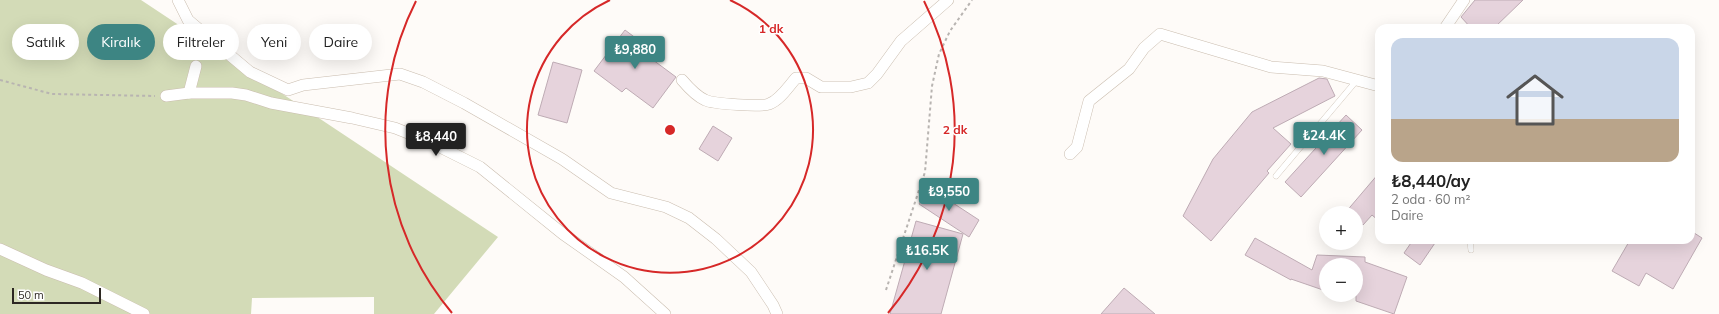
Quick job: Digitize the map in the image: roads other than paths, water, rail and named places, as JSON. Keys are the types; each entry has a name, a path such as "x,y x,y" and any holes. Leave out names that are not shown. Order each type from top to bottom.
{"street":[{"path":"178,0 188,20 250,72 288,90 303,85 400,74 423,82 464,103 562,159 611,193 666,207 688,218 716,239 750,272 773,305 777,314"},
{"path":"682,80 690,89 705,100 724,104 769,105 783,93 796,78 806,78 821,87 851,87 868,83 877,74 901,41 948,0"},
{"path":"1448,24 1464,0"},
{"path":"1070,154 1077,147 1089,101 1129,69 1144,48 1160,34 1271,67 1323,71 1375,85"},
{"path":"189,93 196,66"},
{"path":"166,96 189,93 232,93 271,103 352,118 395,128 454,153 480,167 563,234 624,277 665,314"},
{"path":"2,254 82,283 144,314"}],"lane":[{"path":"1276,176 1358,80"},
{"path":"1470,244 1471,250"}]}
